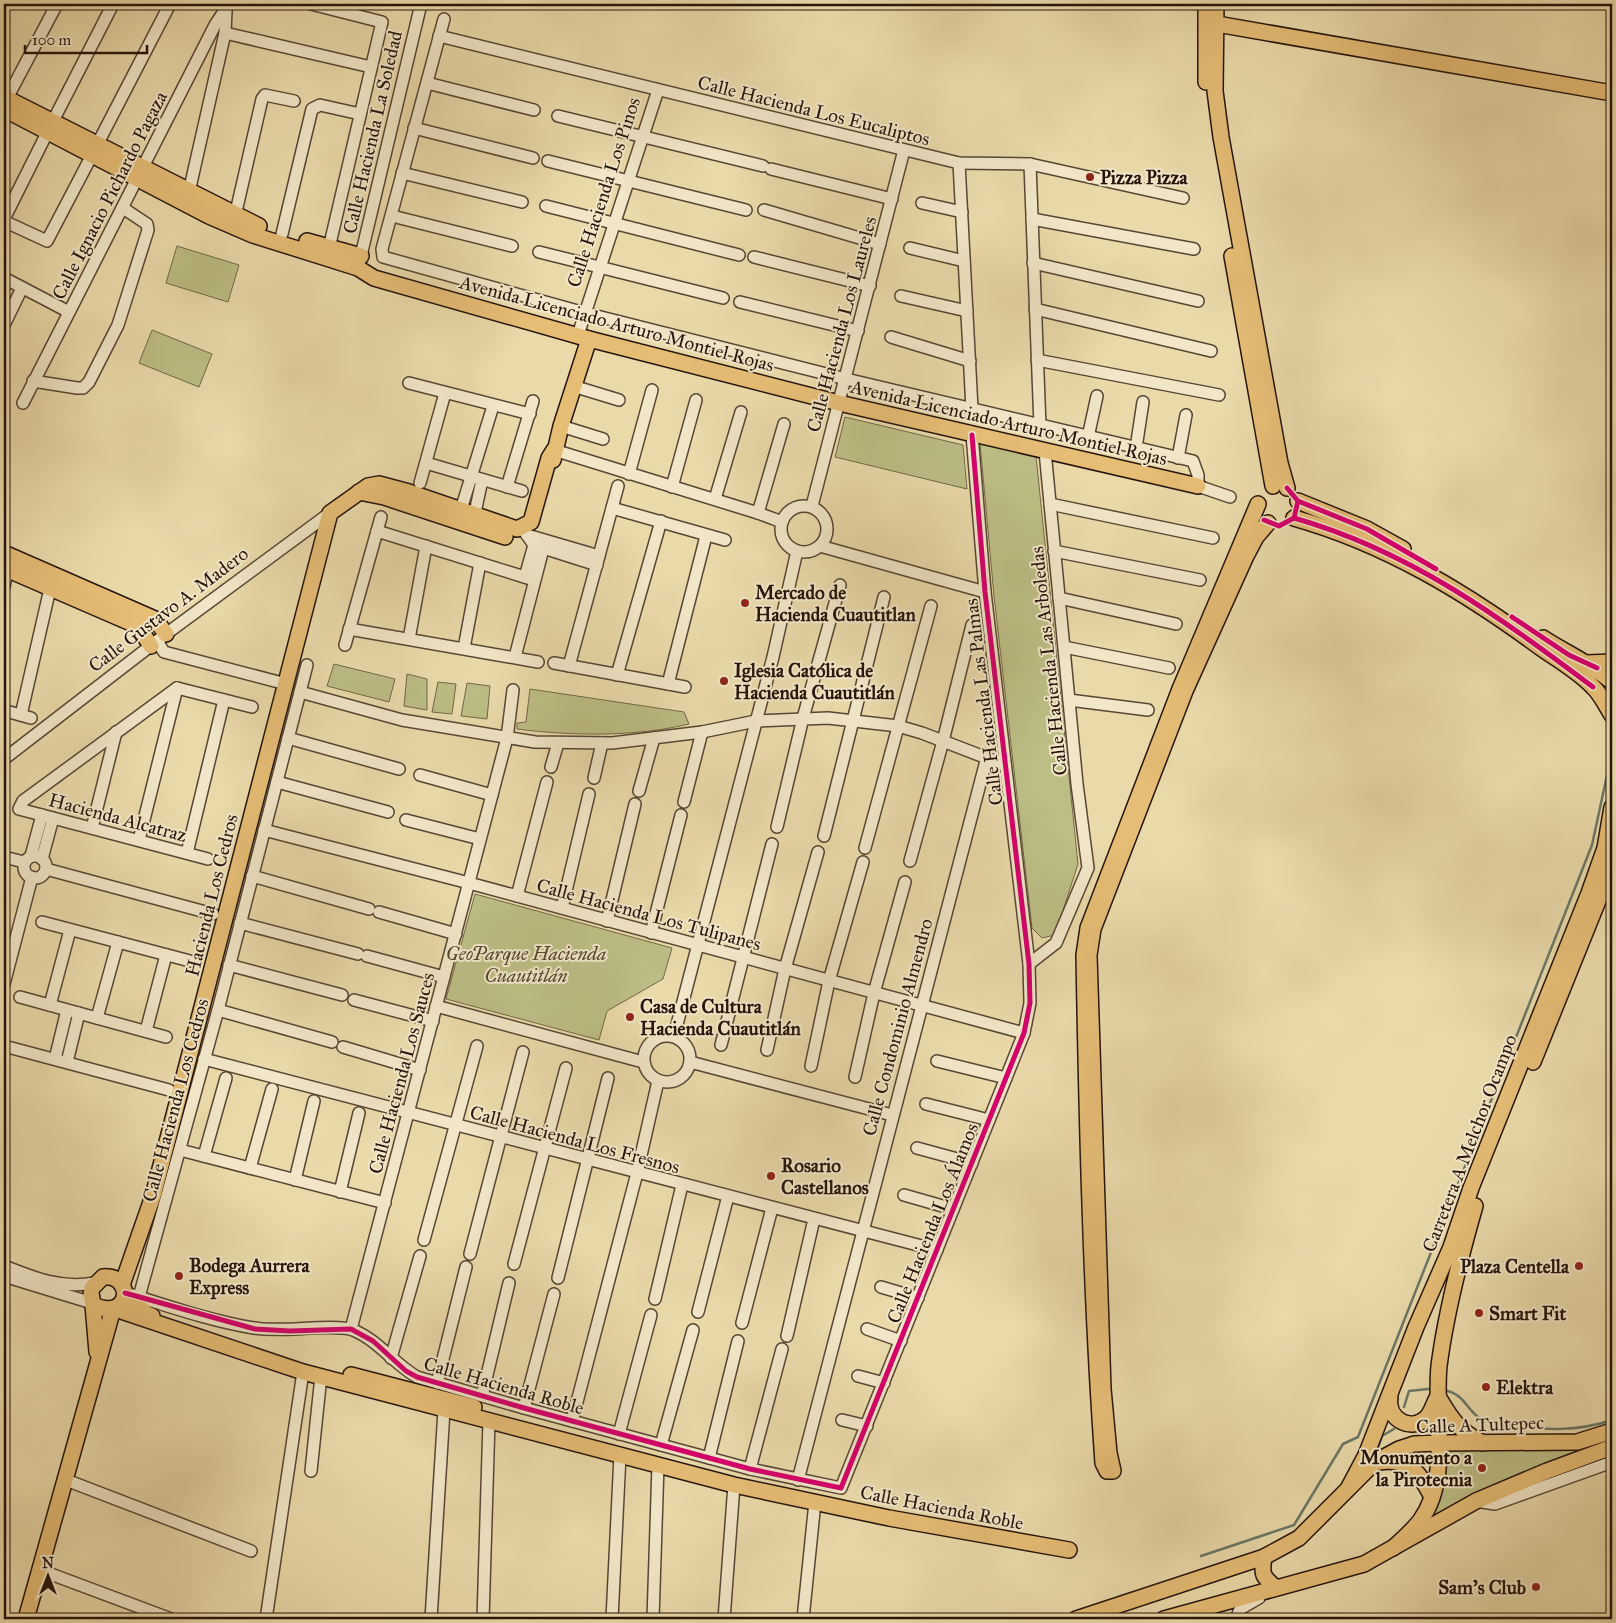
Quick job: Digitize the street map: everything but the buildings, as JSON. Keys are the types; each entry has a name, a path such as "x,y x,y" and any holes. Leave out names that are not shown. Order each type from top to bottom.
{"main road":[{"path":"1206,4 1206,96 1280,487 1298,501 1367,529 1408,551 1583,662 1597,668 1612,683"},
{"path":"1216,4 1215,91 1221,137 1280,463 1280,487"},
{"path":"1217,28 1612,93"},
{"path":"1217,28 1612,102"},
{"name":"Avenida Licenciado Arturo Montiel Rojas","path":"5,102 140,174 209,216 253,234 359,262"},
{"name":"Avenida Licenciado Arturo Montiel Rojas","path":"140,174 189,192 235,216 282,234 329,248 359,262 374,278 583,337 839,403 1198,486"},
{"name":"Calle Hacienda Los Pinos","path":"531,539 531,522 549,458 554,450 573,386 583,337"},
{"name":"Calle Gustavo A. Madero","path":"330,513 372,484 380,484 466,518 510,529 531,539"},
{"path":"1268,524 1256,537 1246,556 1185,691 1093,929 1089,955 1103,1389 1108,1453 1113,1471 1107,1471 1103,1463 1098,1389 1090,1215 1084,955 1088,928 1180,689 1262,494 1280,487"},
{"path":"1294,518 1298,501"},
{"path":"1258,504 1260,515 1268,524 1279,526 1294,518 1344,534 1384,550 1426,572 1504,621 1593,686 1612,715"},
{"name":"Hacienda Los Cedros","path":"114,1309 128,1293 330,513"},
{"path":"4,553 52,582 138,626 158,640"},
{"path":"6,569 52,582"},
{"path":"1583,662 1612,662"},
{"path":"1593,686 1612,683"},
{"name":"Carretera A Melchor Ocampo","path":"1349,1487 1366,1455 1451,1247 1472,1188 1589,893 1605,848 1612,807"},
{"name":"Carretera A Melchor Ocampo","path":"1393,1548 1420,1521 1432,1498 1438,1471 1439,1367 1448,1315 1479,1191 1612,866"},
{"path":"96,1376 97,1333 92,1294 109,1276 128,1293"},
{"name":"Calle Hacienda Roble","path":"92,1294 104,1310 114,1309 303,1372 734,1485 815,1502 1070,1545 812,1494 344,1373 147,1314 128,1293"},
{"path":"26,1619 114,1309"},
{"path":"1391,1392 1388,1407 1392,1415 1406,1423 1418,1422 1427,1416 1438,1397 1456,1425 1466,1434 1484,1444"},
{"name":"Calle A Tultepec","path":"1076,1619 1264,1557 1299,1538 1375,1462 1399,1449 1414,1444 1438,1443 1577,1442 1612,1431"},
{"path":"1164,1619 1364,1564 1476,1501 1547,1471 1612,1447"},
{"path":"1375,1462 1395,1460 1407,1464 1420,1475 1432,1498"},
{"path":"1264,1557 1262,1571 1271,1589"}],"street":[{"path":"5,102 57,4"},
{"path":"113,4 6,214 5,219 8,222 47,240 170,4"},
{"path":"311,4 382,22 329,248"},
{"name":"Calle Hacienda La Soledad","path":"359,262 421,4"},
{"path":"189,192 225,33 227,7"},
{"name":"Calle Ignacio Pichardo Pagaza","path":"23,403 215,25 227,7"},
{"path":"444,19 392,216 512,246"},
{"path":"225,33 371,67"},
{"name":"Calle Hacienda Los Eucaliptos","path":"439,36 959,163 1030,164 1183,198"},
{"path":"426,83 534,110"},
{"name":"Calle Hacienda Los Pinos","path":"583,337 585,313 658,90"},
{"path":"235,216 262,100 265,95 270,94 294,101"},
{"path":"282,234 312,109 320,105 360,114"},
{"path":"558,116 643,135 892,199"},
{"path":"414,128 533,158"},
{"name":"Calle Hacienda Los Laureles","path":"812,506 904,150"},
{"path":"548,161 628,179 746,210"},
{"path":"959,163 972,410"},
{"path":"1030,164 1040,426"},
{"path":"402,173 522,202"},
{"path":"922,202 962,212"},
{"path":"546,206 739,256"},
{"path":"33,382 83,388 101,358 118,325 148,230 147,224 141,218 123,208"},
{"path":"764,210 880,244"},
{"name":"Avenida Licenciado Arturo Montiel Rojas","path":"392,216 382,249 383,257 585,313 846,379 1192,461 1198,475 1198,486"},
{"path":"1032,219 1194,249"},
{"path":"910,248 964,261"},
{"path":"539,252 723,298"},
{"path":"754,257 870,286"},
{"path":"1033,263 1198,301"},
{"path":"4,278 70,312"},
{"path":"4,325 22,288"},
{"path":"900,296 967,311"},
{"path":"740,302 858,331"},
{"path":"1035,310 1211,351"},
{"path":"891,337 970,361"},
{"path":"1037,360 1219,395"},
{"path":"409,383 530,414"},
{"path":"573,386 619,400"},
{"path":"629,474 652,390"},
{"path":"420,483 445,393"},
{"path":"1088,437 1097,396"},
{"path":"672,487 696,400"},
{"path":"507,487 533,401"},
{"path":"1136,448 1143,402"},
{"path":"466,518 470,477 493,406"},
{"path":"715,499 741,412"},
{"path":"1178,458 1186,415"},
{"path":"758,513 784,424"},
{"path":"561,426 603,439"},
{"name":"Calle Hacienda Las Palmas","path":"972,435 985,592 1029,964"},
{"path":"554,450 715,499 782,522"},
{"name":"Calle Hacienda Las Arboledas","path":"1029,964 1056,943 1088,868 1069,700 1045,451"},
{"path":"426,463 522,492"},
{"path":"466,518 482,480"},
{"path":"569,666 618,486"},
{"path":"1198,486 1230,496"},
{"path":"1050,504 1213,538"},
{"path":"812,506 823,514 826,520 827,534 820,546 809,552 797,551 782,536 782,522 786,514 794,508 812,506"},
{"path":"612,508 725,540"},
{"name":"Calle Gustavo A. Madero","path":"4,759 158,640 330,513"},
{"path":"345,645 381,518"},
{"path":"617,675 661,521"},
{"path":"377,530 530,579"},
{"path":"668,684 706,536"},
{"path":"531,539 598,560"},
{"path":"531,539 558,549"},
{"path":"515,657 530,579 531,539"},
{"path":"409,639 426,546"},
{"path":"820,546 985,592"},
{"path":"1054,550 1200,580"},
{"path":"674,1036 756,721 797,551"},
{"path":"464,648 480,563"},
{"path":"4,587 6,569"},
{"path":"6,711 26,717 52,582"},
{"path":"777,827 803,718 840,584"},
{"path":"824,836 884,597"},
{"path":"1059,598 1176,624"},
{"path":"865,848 931,606"},
{"path":"910,860 944,741 972,625"},
{"path":"349,629 538,662"},
{"path":"158,640 164,652 286,684"},
{"path":"1064,647 1169,668"},
{"path":"554,663 685,687"},
{"name":"Calle Hacienda Los Cedros","path":"128,1293 180,1150 307,665"},
{"path":"139,840 178,688"},
{"path":"92,828 116,732 178,688 252,706"},
{"name":"Calle Hacienda Los Sauces","path":"351,1330 507,738 513,690"},
{"path":"300,692 402,720 535,742 602,743 702,732 756,721 803,718 853,720 898,726 944,741 1005,765"},
{"path":"187,853 224,700"},
{"path":"1069,700 1148,710"},
{"name":"Hacienda Alcatraz","path":"116,732 19,804 19,809 208,859"},
{"path":"684,802 702,732"},
{"path":"288,738 399,769"},
{"path":"639,791 654,738"},
{"path":"551,767 558,743"},
{"path":"594,778 602,743"},
{"name":"Calle Condominio Almendro","path":"798,1480 892,1114 987,757"},
{"path":"420,775 492,795"},
{"path":"276,782 388,812"},
{"path":"517,896 547,782"},
{"path":"562,908 589,794"},
{"path":"607,922 635,804"},
{"path":"651,933 681,815"},
{"path":"36,862 25,872 32,877 40,876 36,862 48,817"},
{"path":"406,820 480,840"},
{"name":"Calle Hacienda Los Tulipanes","path":"264,830 562,908 607,922 1024,1033"},
{"path":"720,1045 772,844"},
{"path":"767,1050 785,969 818,852"},
{"path":"4,858 36,862 213,914"},
{"path":"811,1066 829,981 863,862"},
{"path":"252,876 456,934"},
{"path":"4,984 32,877"},
{"path":"855,1077 874,993 905,882"},
{"path":"42,922 190,961"},
{"path":"240,923 444,977"},
{"path":"50,1005 70,930"},
{"path":"97,1018 118,942"},
{"path":"146,1031 166,954"},
{"name":"Calle Hacienda Los Álamos","path":"841,1488 1024,1033 1030,1003 1029,964"},
{"path":"229,965 342,995"},
{"path":"20,997 166,1037"},
{"path":"354,1000 433,1020"},
{"path":"436,1006 643,1062"},
{"path":"55,1059 67,1010"},
{"path":"218,1010 332,1042"},
{"path":"67,1062 79,1014"},
{"path":"665,1035 674,1036 684,1042 689,1051 690,1062 682,1077 667,1082 658,1081 648,1074 643,1062 644,1052 648,1044 656,1038 665,1035"},
{"path":"4,1046 169,1090"},
{"path":"424,1240 477,1046"},
{"path":"343,1047 420,1070"},
{"path":"470,1254 523,1052"},
{"name":"Calle Hacienda Los Fresnos","path":"204,1059 937,1250"},
{"path":"937,1061 1006,1078"},
{"path":"690,1062 892,1114"},
{"path":"514,1264 566,1068"},
{"path":"204,1156 226,1078"},
{"path":"558,1278 608,1078"},
{"path":"572,1421 638,1173 658,1081"},
{"path":"250,1168 272,1089"},
{"path":"296,1180 314,1101"},
{"path":"926,1104 989,1120"},
{"path":"340,1192 359,1113"},
{"path":"916,1148 972,1163"},
{"path":"180,1150 384,1203"},
{"path":"655,1299 682,1185"},
{"path":"904,1195 953,1210"},
{"path":"698,1312 728,1196"},
{"path":"742,1322 772,1208"},
{"path":"787,1336 814,1219"},
{"path":"391,1358 420,1256"},
{"path":"4,1266 48,1283 78,1286 92,1294"},
{"path":"437,1383 466,1267"},
{"path":"4,1276 72,1298 86,1310 93,1321 97,1333"},
{"path":"482,1396 509,1282"},
{"path":"881,1287 918,1298"},
{"name":"Calle Hacienda Roble","path":"128,1293 255,1329 290,1331 351,1330 373,1341 391,1358 417,1377 750,1469 841,1488"},
{"path":"72,1298 92,1294"},
{"path":"524,1408 554,1294"},
{"path":"619,1434 651,1315"},
{"path":"661,1445 693,1330"},
{"path":"867,1330 900,1341"},
{"path":"709,1458 738,1341"},
{"path":"750,1469 782,1349"},
{"path":"266,1619 303,1372"},
{"path":"312,1470 321,1376"},
{"path":"858,1376 884,1383"},
{"path":"431,1619 444,1410"},
{"path":"842,1420 867,1426"},
{"path":"483,1619 489,1421"},
{"path":"612,1619 620,1455"},
{"path":"1476,1501 1495,1504 1612,1462"},
{"path":"653,1619 658,1465"},
{"path":"66,1480 250,1551"},
{"path":"724,1619 734,1485"},
{"path":"803,1619 815,1502"},
{"path":"40,1570 171,1619"},
{"path":"1236,1619 1240,1609 1271,1589"}],"green space":[{"path":"177,246 239,265 228,302 166,283"},
{"path":"152,330 212,354 199,387 139,363"},
{"path":"845,417 963,445 967,489 835,457"},
{"path":"980,443 1036,456 1078,864 1055,935 1042,938 1032,928 994,596"},
{"path":"334,664 395,679 389,702 327,686"},
{"path":"407,674 427,679 427,710 404,706"},
{"path":"438,682 456,684 452,714 432,712"},
{"path":"467,683 490,686 487,719 461,716"},
{"path":"530,689 684,712 689,724 647,731 603,734 559,733 517,729 517,723 526,722"},
{"name":"GeoParque Hacienda Cuautitlán","path":"475,894 672,948 663,979 607,1011 599,1040 446,999"},
{"path":"1577,1442 1583,1457 1394,1547 1420,1521 1439,1444"}],"waterway":[{"path":"1201,1556 1294,1525 1343,1444 1358,1437 1592,845 1612,752"},
{"path":"1404,1407 1409,1391 1428,1389"},
{"path":"1447,1391 1462,1399 1477,1417 1491,1423 1560,1429 1586,1427 1612,1420"},
{"path":"1377,1450 1382,1436 1394,1429"}],"cycle path":[{"path":"125,1293 255,1329 290,1331 351,1329 373,1341 406,1371 417,1377 750,1469 841,1488 1024,1033 1030,1003 1029,964 985,592 972,435"},
{"path":"1264,520 1279,526 1294,518 1298,501 1287,488"},
{"path":"1298,501 1367,529 1436,569"},
{"path":"1294,518 1376,548 1415,567 1523,635 1593,687"},
{"path":"1512,617 1569,655 1597,668"}],"place":[{"name":"Pizza Pizza","path":"1090,177"},
{"name":"Mercado de Hacienda Cuautitlan","path":"745,603"},
{"name":"Iglesia Católica de Hacienda Cuautitlán","path":"724,681"},
{"name":"Casa de Cultura Hacienda Cuautitlán","path":"630,1017"},
{"name":"Rosario Castellanos","path":"771,1176"},
{"name":"Plaza Centella","path":"1579,1266"},
{"name":"Bodega Aurrera Express","path":"179,1276"},
{"name":"Smart Fit","path":"1479,1313"},
{"name":"Elektra","path":"1486,1387"},
{"name":"Monumento a la Pirotecnia","path":"1482,1468"},
{"name":"Sam's Club","path":"1536,1587"}]}
